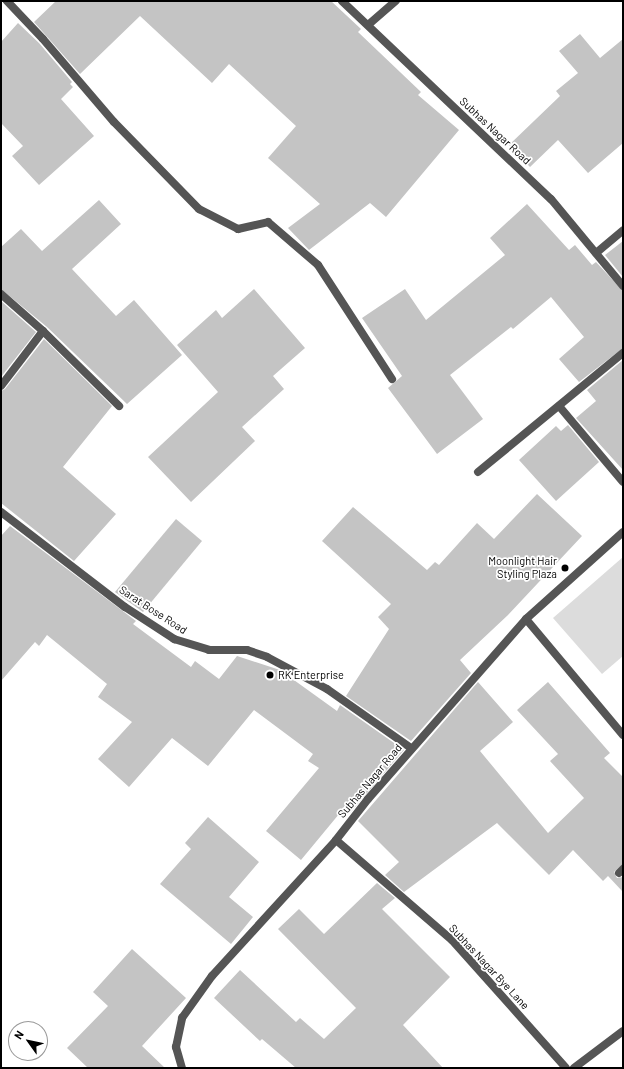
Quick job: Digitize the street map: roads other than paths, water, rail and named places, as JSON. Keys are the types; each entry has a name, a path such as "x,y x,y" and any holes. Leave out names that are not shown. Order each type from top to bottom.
{"street":[{"path":"7,1 43,39 114,122 199,209 238,229 268,222 318,265 392,379"},
{"name":"Subhas Nagar Road","path":"342,1 551,199 623,286"},
{"path":"368,25 396,1"},
{"path":"596,253 623,230"},
{"path":"1,294 43,330 119,406"},
{"path":"1,386 43,330"},
{"path":"478,472 623,353"},
{"path":"559,406 623,482"},
{"name":"Sarat Bose Road","path":"1,512 125,607 174,639 191,647 208,650 246,650 267,657 327,689 411,748"},
{"name":"Subhas Nagar Road","path":"182,1068 176,1047 182,1018 212,976 336,840 411,748 526,619 623,532"},
{"path":"526,619 623,735"},
{"name":"Subhas Nagar Bye Lane","path":"336,840 452,940 566,1068"},
{"path":"574,1068 623,1031"}],"place":[{"name":"Moonlight Hair Styling Plaza","path":"565,568"},
{"name":"RK Enterprise","path":"270,675"}]}
